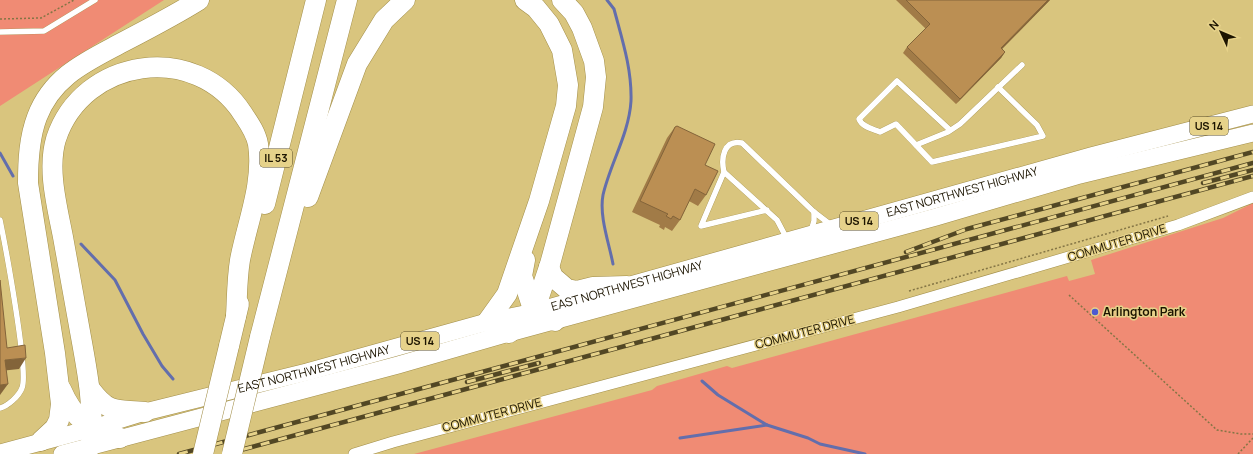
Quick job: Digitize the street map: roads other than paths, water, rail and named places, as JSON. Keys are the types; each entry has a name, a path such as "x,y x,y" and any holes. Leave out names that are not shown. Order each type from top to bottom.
{"highway":[{"path":"41,441 55,428 59,420 61,404 28,184 28,158 37,117 49,95 63,78 78,66 96,55 178,13 199,0"},
{"name":"IL 53","path":"203,454 236,316 316,0"},
{"name":"IL 53","path":"232,454 260,337 347,0"},
{"path":"270,302 357,64 384,20 405,0"},
{"path":"487,322 507,294 532,223 566,106 568,85 562,50 549,24 536,8 525,0"},
{"path":"509,333 534,312 549,267 593,107 596,77 594,61 582,28 574,13 562,0"},
{"path":"92,437 91,390 58,212 54,180 53,154 56,140 63,123 90,89 112,75 137,69 160,67 180,69 196,74 229,95 252,129 258,144 257,185 240,262 236,316"},
{"path":"532,223 522,276 534,312 541,317 555,320"},
{"path":"549,267 553,277 567,289 577,291 593,287 627,286"},
{"path":"59,384 72,411 92,437"},
{"path":"91,390 102,405 116,410 145,412"},
{"path":"92,437 120,438"}],"main road":[{"name":"EAST NORTHWEST HIGHWAY","path":"62,454 92,437 145,412 315,370 487,322 534,312 1091,156 1253,114"},
{"name":"EAST NORTHWEST HIGHWAY","path":"120,438 398,365 555,320 936,218 1076,176 1253,133"},
{"path":"785,258 788,241"},
{"name":"EAST NORTHWEST HIGHWAY","path":"0,453 41,441 92,437"}],"street":[{"name":"COMMUTER DRIVE","path":"354,454 393,442 898,307 1178,225 1253,197"}],"lane":[{"path":"0,32 44,31 95,0"},
{"path":"916,145 960,124 1022,65"},
{"path":"950,130 897,81 859,119 860,123 880,132 885,131 896,124 932,162 1043,136 1037,125 998,87"},
{"path":"788,241 786,234 777,220 724,172 721,160 724,151 731,144 737,142 742,143 814,212 834,228"},
{"path":"724,172 701,226 767,210"},
{"path":"809,235 813,228 814,212"},
{"path":"0,220 2,241 24,363 22,388 7,406 0,408"}],"waterway":[{"path":"607,0 614,9 626,54 631,89 630,113 627,125 606,183 602,203 603,221 613,264"},
{"path":"0,153 13,176"},
{"path":"81,244 115,280 143,334 162,366 173,379"},
{"path":"702,381 718,395 767,425 808,438 820,444 865,454"},
{"path":"680,438 767,425"}],"railway":[{"path":"906,252 967,229 1253,152"},
{"path":"179,454 1253,163"},
{"path":"1203,183 1253,170"},
{"path":"226,454 1253,176"},
{"path":"467,382 539,363"}],"place":[{"name":"Arlington Park","path":"1095,312"}]}
